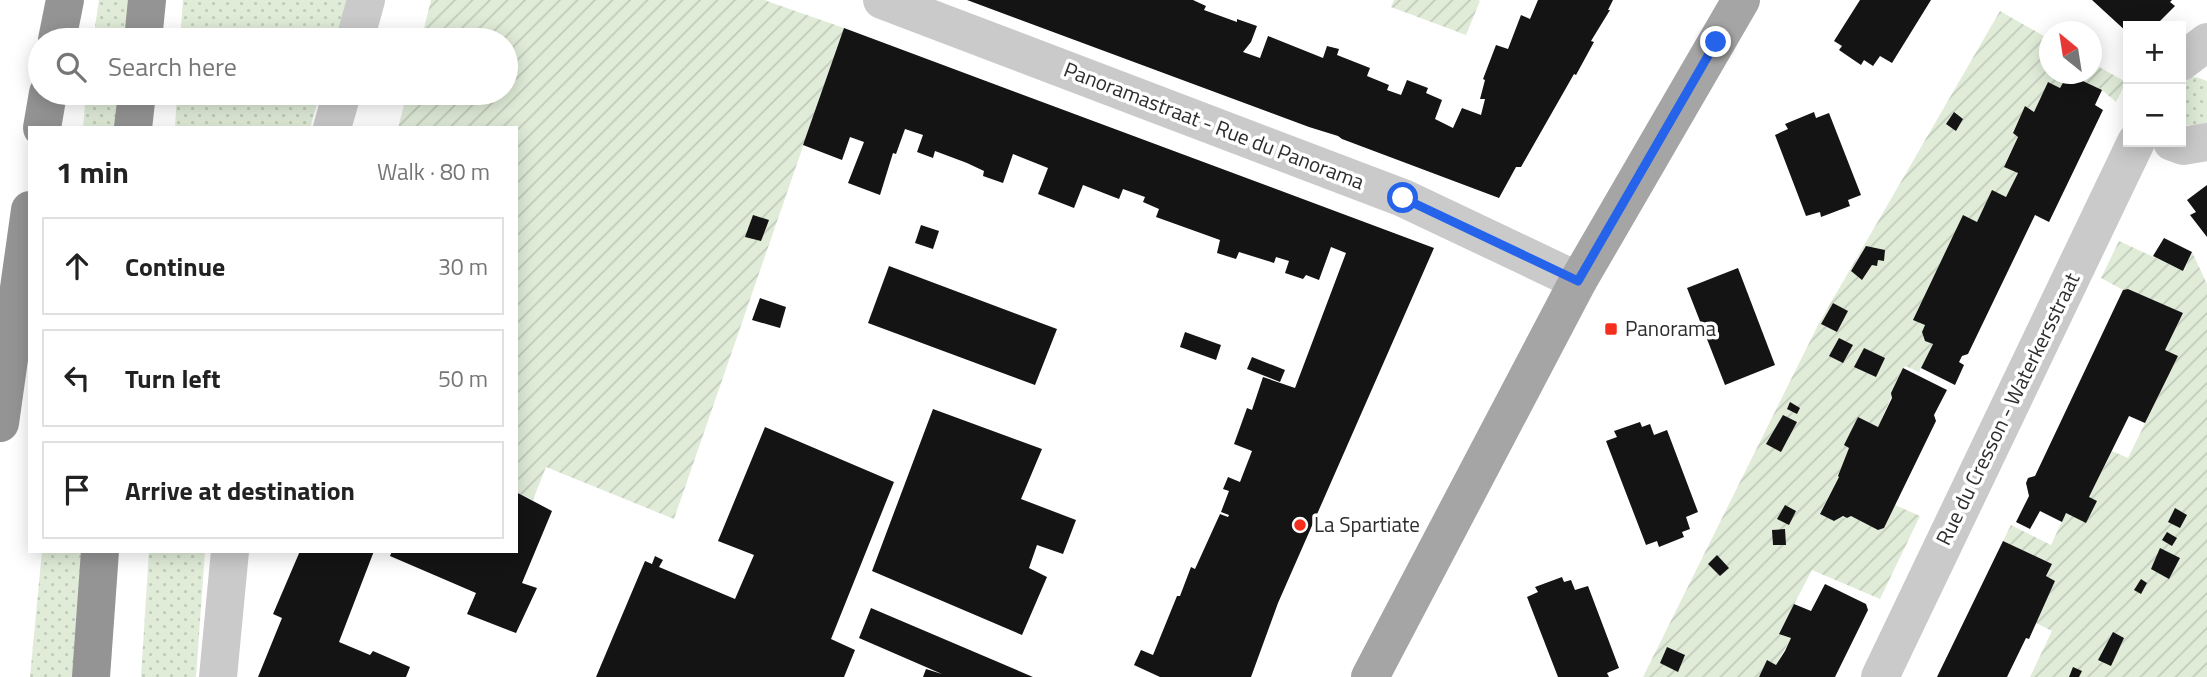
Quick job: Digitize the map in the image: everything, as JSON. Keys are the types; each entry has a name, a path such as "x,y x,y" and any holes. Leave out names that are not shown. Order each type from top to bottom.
{"highway":[{"path":"59,28 65,0"},
{"path":"144,28 147,0"},
{"path":"42,126 46,105"},
{"path":"133,126 136,105"},
{"path":"0,423 28,224"},
{"path":"91,677 100,553"}],"main road":[{"path":"1370,677 1578,281 1741,0"}],"street":[{"path":"358,28 366,0"},
{"name":"Panoramastraat - Rue du Panorama","path":"883,0 1403,198 1578,281"},
{"path":"2186,58 2207,42"},
{"path":"333,126 339,105"},
{"path":"2186,146 2207,142"},
{"name":"Rue du Cresson - Waterkersstraat","path":"1880,677 2134,147"},
{"path":"218,677 230,553"}],"green space":[{"path":"99,0 132,0 129,28 95,28"},
{"path":"183,0 349,0 340,28 181,28"},
{"path":"431,0 764,0 844,28 674,519 546,467 533,500 518,493 518,126 399,126 404,105 518,105 518,28 424,28"},
{"path":"1394,0 1480,1 1466,35 1391,7"},
{"path":"2000,11 2039,33 2039,84 2047,84 2034,112 2025,106 2013,132 2018,137 2004,166 2018,173 2006,197 1977,222 1925,325 1922,332 1925,341 1933,344 1919,372 1905,366 1878,427 1858,417 1845,445 1849,448 1839,477 1820,513 1847,518 1851,516 1878,530 1884,528 1895,505 1920,516 1880,599 1812,570 1779,633 1791,638 1776,665 1767,661 1759,677 1643,677 1819,323","holes":["1859,256 1872,266 1862,280 1851,271","1833,303 1848,311 1837,332 1822,325"]},
{"path":"2102,69 2123,80 2123,88 2116,102 2090,84 2102,84"},
{"path":"2196,77 2207,81 2207,123 2203,126 2186,125 2186,78"},
{"path":"85,105 121,105 118,126 83,126"},
{"path":"176,105 317,105 311,126 175,126"},
{"path":"2119,241 2184,271 2192,252 2207,284 2207,677 2030,677 2052,631 2036,623 2055,581 2046,576 2052,564 2003,541 2011,525 2051,545 2066,513 2086,522 2089,497 2112,451 2128,458 2178,356 2165,350 2183,313 2128,289 2123,290 2101,278"},
{"path":"42,553 82,553 73,677 30,677"},
{"path":"149,553 205,553 196,677 141,677"}],"building":[{"path":"967,0 1193,0 1206,6 1204,10 1257,26 1251,42 1243,52 1260,58 1268,36 1323,58 1327,46 1339,49 1337,55 1370,68 1367,76 1389,85 1387,90 1401,95 1407,80 1428,88 1426,93 1442,100 1435,119 1453,128 1462,108 1481,115 1485,99 1480,99 1485,80 1483,79 1496,45 1508,49 1521,15 1530,19 1538,0 1613,0 1576,75 1574,74 1521,167 1516,167 1499,198"},
{"path":"1860,0 1931,0 1892,63 1880,56 1873,66 1864,60 1861,65 1839,50 1842,46 1834,41"},
{"path":"2092,0 2172,0 2170,2 2175,6 2160,21 2123,21 2123,28"},
{"path":"844,28 1434,248 1278,603 1251,677 1160,677 1134,665 1141,650 1153,655 1191,567 1195,569 1220,514 1229,515 1221,512 1229,491 1223,489 1228,477 1240,482 1252,451 1234,444 1247,408 1252,410 1263,377 1295,388 1346,253 1331,247 1319,280 1306,275 1303,279 1285,273 1289,261 1276,257 1274,263 1239,252 1236,259 1217,253 1220,240 1156,217 1159,209 1143,202 1145,197 1123,189 1119,199 1083,185 1074,208 1038,194 1048,168 1013,154 1003,183 983,176 984,171 967,163 935,151 933,158 917,152 923,135 905,129 896,154 893,153 880,195 848,183 864,142 850,137 842,160 803,145"},
{"path":"2047,84 2060,88 2062,84 2089,84 2102,90 2095,105 2103,110 2049,222 2035,215 1968,354 1962,356 1959,362 1964,365 1955,385 1921,368 1933,344 1925,341 1922,332 1925,325 1913,320 1963,215 1977,222 1992,190 2006,197 2018,173 2004,167 2018,137 2013,133 2025,106 2034,112"},
{"path":"1814,112 1816,118 1829,113 1861,195 1848,200 1850,206 1821,217 1820,212 1806,216 1775,135 1788,129 1785,124"},
{"path":"1954,112 1963,119 1956,131 1946,124"},
{"path":"2207,185 2207,237 2190,215 2196,212 2187,200"},
{"path":"753,215 769,220 761,241 745,237"},
{"path":"921,225 939,231 933,249 915,243"},
{"path":"2164,238 2192,252 2183,271 2153,256"},
{"path":"1866,246 1885,250 1884,261 1878,260 1877,266 1872,265 1862,280 1851,271"},
{"path":"889,266 1057,329 1035,385 868,323"},
{"path":"1738,268 1775,365 1725,385 1687,288"},
{"path":"2128,289 2183,313 2165,350 2178,356 2145,423 2129,416 2089,497 2097,501 2086,523 2066,513 2062,522 2040,511 2030,529 2016,522 2029,496 2026,483 2028,478 2035,476 2123,290"},
{"path":"760,298 786,307 780,328 752,320"},
{"path":"1833,303 1848,311 1837,332 1821,324"},
{"path":"1185,332 1221,345 1216,360 1180,347"},
{"path":"1839,338 1853,345 1843,363 1829,356"},
{"path":"1864,348 1885,358 1876,377 1854,367"},
{"path":"1252,357 1285,370 1280,382 1247,369"},
{"path":"1903,368 1947,390 1934,415 1936,421 1884,528 1878,530 1851,516 1843,516 1834,521 1820,514 1839,477 1849,448 1844,445 1858,417 1878,427"},
{"path":"1790,402 1800,408 1797,414 1787,409"},
{"path":"933,409 1042,449 1021,499 1076,520 1063,554 1037,545 1029,568 1047,577 1022,635 872,571"},
{"path":"1783,415 1797,422 1781,452 1766,444"},
{"path":"1640,422 1642,427 1650,424 1654,435 1667,430 1698,512 1686,517 1690,529 1682,532 1684,537 1659,547 1657,541 1646,545 1606,441 1617,437 1614,431"},
{"path":"765,427 894,482 831,639 855,650 844,677 596,677 645,561 652,564 655,556 663,560 659,567 735,599 754,555 718,541"},
{"path":"518,493 552,511 522,583 537,588 516,633 467,614 476,593 390,556 391,553 518,553"},
{"path":"1785,505 1796,511 1789,525 1777,519"},
{"path":"2175,508 2187,515 2180,528 2168,522"},
{"path":"1785,529 1786,545 1773,545 1772,530"},
{"path":"2167,532 2177,538 2172,546 2162,540"},
{"path":"2003,541 2052,564 2046,576 2055,581 2029,639 2026,638 2007,677 1937,677"},
{"path":"2160,548 2180,558 2169,579 2151,569"},
{"path":"299,553 373,553 339,642 370,655 373,651 410,667 406,677 258,677 282,618 273,614"},
{"path":"1717,555 1729,568 1720,576 1708,564"},
{"path":"1562,577 1564,582 1571,580 1575,590 1588,586 1619,668 1607,673 1609,677 1558,677 1527,597 1538,592 1535,587"},
{"path":"2141,579 2147,583 2141,594 2134,590"},
{"path":"1825,584 1866,604 1868,610 1835,677 1759,677 1767,660 1776,665 1785,651 1791,638 1779,634 1794,604 1811,611"},
{"path":"871,608 1033,677 923,677 926,669 942,674 859,638"},
{"path":"2113,632 2124,638 2111,666 2098,660"},
{"path":"1667,647 1685,655 1678,672 1660,663"},
{"path":"2073,667 2082,671 2079,677 2069,677"}],"place":[{"name":"Panorama","path":"1611,329"},
{"name":"La Spartiate","path":"1300,525"}],"route":[{"path":"1403,198 1578,281 1716,42"}]}
